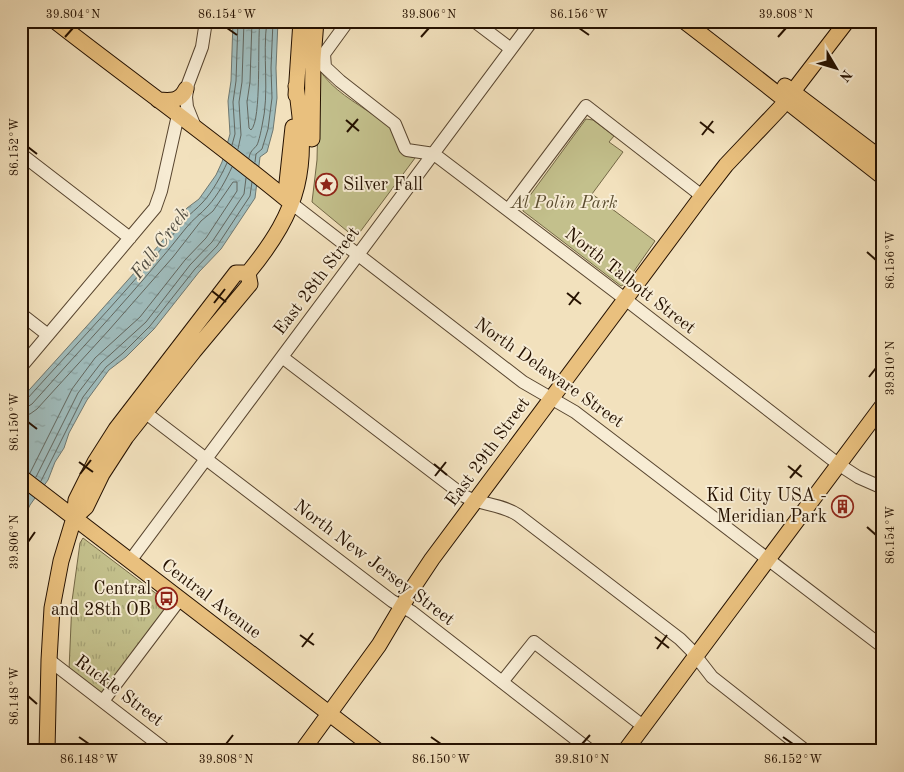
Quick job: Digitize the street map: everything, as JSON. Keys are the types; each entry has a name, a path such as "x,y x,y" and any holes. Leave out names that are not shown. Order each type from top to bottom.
{"main road":[{"name":"North Delaware Street","path":"55,21 198,129 291,203"},
{"path":"291,203 287,183 302,21"},
{"path":"47,751 49,660 54,593 74,518 86,506 140,408 194,351 250,284 248,273 273,240 284,221 291,203 305,192 310,169 316,21"},
{"path":"684,21 883,160"},
{"path":"700,21 883,176"},
{"name":"East 29th Street","path":"302,751 380,645 424,571 551,398 726,165 769,122 847,21"},
{"path":"158,100 175,100 182,97 186,89"},
{"path":"625,751 694,655 883,404"},
{"name":"Central Avenue","path":"21,477 378,751"}],"street":[{"path":"198,129 186,102 186,89 199,55 206,21"},
{"name":"North Talbott Street","path":"348,21 326,51 325,67 395,124 405,148 434,154 838,464 858,477 883,488"},
{"path":"474,21 511,50"},
{"name":"East 28th Street","path":"130,561 532,21"},
{"path":"508,210 586,106 702,196"},
{"path":"21,367 158,204 178,115"},
{"path":"21,154 130,238"},
{"name":"North Delaware Street","path":"291,203 524,382 575,412 883,647"},
{"path":"21,314 48,335"},
{"path":"282,357 462,494 475,501 516,513 680,639 712,677 806,751"},
{"name":"North New Jersey Street","path":"140,408 392,601 412,612 592,751"},
{"path":"103,701 180,599"},
{"path":"502,682 534,642 643,726"},
{"name":"Ruckle Street","path":"49,660 167,751"}],"green space":[{"path":"319,69 337,89 390,127 396,136 402,152 415,158 357,236 353,236 312,202 317,160"},
{"name":"Al Polin Park","path":"586,119 593,120 614,136 609,142 623,152 592,194 655,241 625,284 621,286 523,211 523,205"},
{"path":"83,538 170,604 102,693 69,670 72,601 80,543"}],"water":[{"name":"Fall Creek","path":"233,21 278,21 277,98 273,130 267,152 260,157 255,198 221,249 199,272 154,329 126,357 109,370 87,400 69,433 64,448 55,462 48,480 30,505 21,524 21,399 159,245 187,208 199,199 216,175 230,134 228,101 231,81"}],"place":[{"name":"Silver Fall","path":"327,185"},
{"name":"Kid City USA - Meridian Park","path":"843,506"},
{"name":"Central and 28th OB","path":"167,599"}]}
